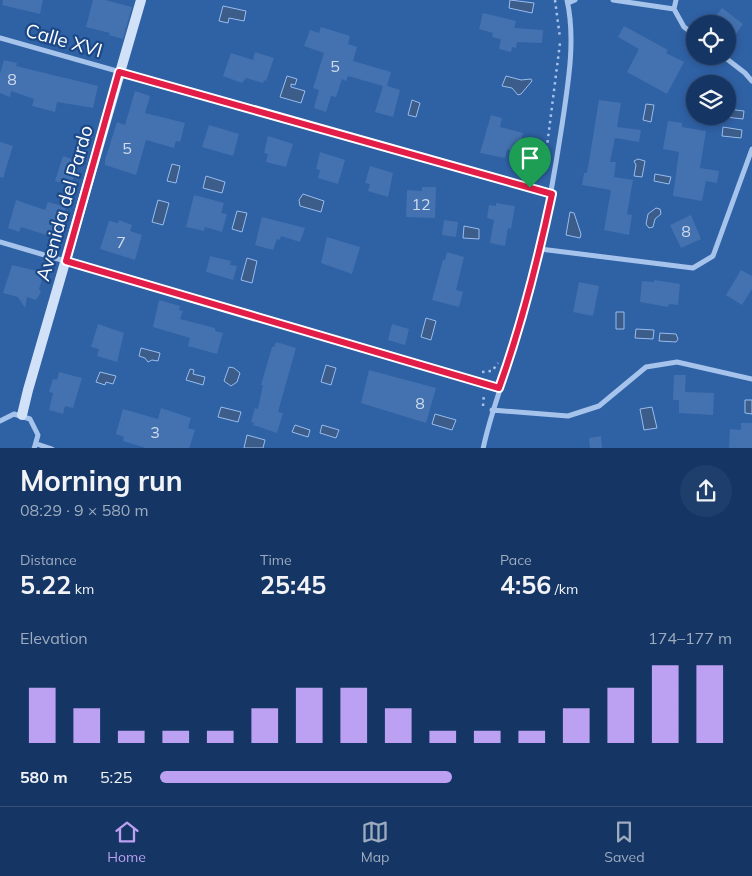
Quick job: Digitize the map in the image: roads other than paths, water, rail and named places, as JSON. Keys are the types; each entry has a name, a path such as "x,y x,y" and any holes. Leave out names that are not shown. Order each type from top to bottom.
{"street":[{"name":"Avenida del Pardo","path":"22,415 141,0"},
{"path":"483,448 492,410 516,340 540,249 552,194 566,100 571,40 567,2 575,0"},
{"path":"613,0 674,9"},
{"path":"676,0 674,9 686,28"},
{"name":"Calle XVI","path":"0,38 552,194"},
{"path":"735,65 752,81"},
{"path":"540,249 693,268 713,256 752,148"},
{"path":"0,242 499,388"},
{"path":"492,410 568,416 599,406 646,367 677,362 752,379"},
{"path":"0,421 6,416 22,415 30,419 36,426 38,435 36,446 52,448"}]}
